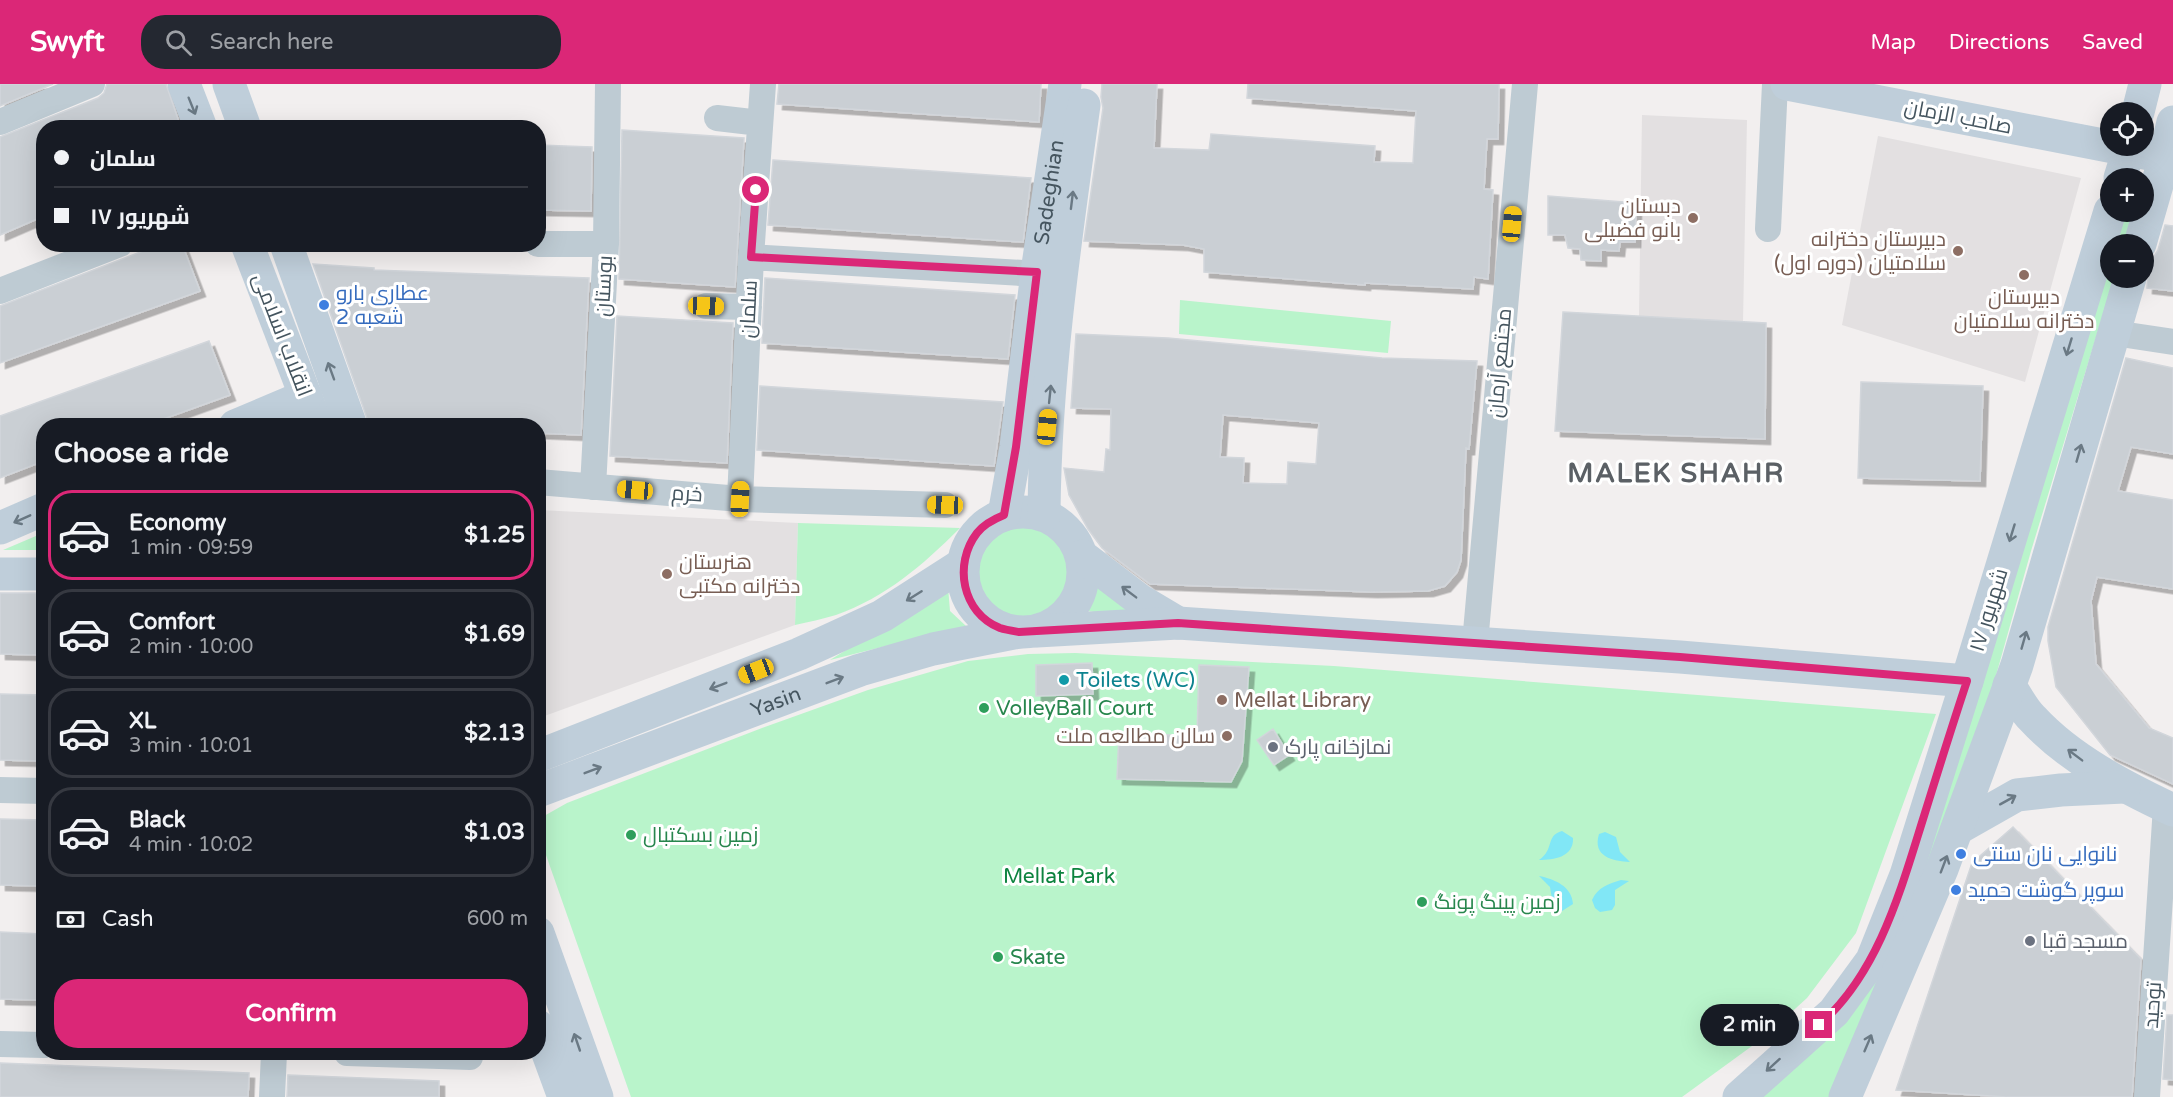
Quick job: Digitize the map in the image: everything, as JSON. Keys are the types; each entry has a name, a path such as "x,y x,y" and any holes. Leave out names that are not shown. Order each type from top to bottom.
{"street":[{"path":"0,122 92,84"},
{"path":"184,84 198,120"},
{"path":"229,84 242,120"},
{"name":"بوستان","path":"593,487 606,244 608,84"},
{"name":"سلمان","path":"740,499 751,257 763,84"},
{"name":"Sadeghian","path":"1044,515 1050,274 1065,84"},
{"name":"Sadeghian","path":"1004,515 1087,84"},
{"name":"مجتمع آرمان","path":"1475,643 1525,84"},
{"path":"1768,230 1775,84"},
{"name":"صاحب الزمان","path":"1787,84 1828,88 2126,158 2165,157"},
{"path":"2140,102 2145,84"},
{"path":"717,118 760,123"},
{"path":"2143,234 2173,122"},
{"name":"۱۷ شهریور","path":"1739,1097 1834,1012 1872,960 1906,875 2106,222"},
{"path":"546,244 606,244"},
{"path":"0,291 100,252"},
{"name":"انقلاب اسلامی","path":"250,252 311,411"},
{"name":"انقلاب اسلامی","path":"289,252 348,418"},
{"path":"751,257 1050,274"},
{"name":"۱۷ شهریور","path":"1845,1097 1939,877 2009,685 2127,288"},
{"path":"706,306 749,307"},
{"path":"2114,333 2173,342"},
{"path":"276,418 311,411"},
{"name":"خرم","path":"546,483 740,499 945,505"},
{"path":"0,528 36,512"},
{"path":"1028,631 1052,625 1076,602 1083,580 1082,556 1074,538 1061,525 1044,515 1017,512 993,520 978,531 968,547 963,564 964,584 970,602 983,617 1000,628 1028,631 1178,623 1475,643 1967,681"},
{"path":"1082,556 1141,601 1178,623"},
{"name":"Yasin","path":"546,753 799,654 882,616 963,564"},
{"path":"0,574 36,574"},
{"name":"Yasin","path":"546,788 860,670 933,649 1028,631"},
{"path":"2009,685 2032,719 2076,757 2124,787 2169,808"},
{"path":"1957,829 2016,795 2124,787"},
{"path":"0,789 36,791"},
{"name":"توحید","path":"2147,1097 2163,987 2169,808"},
{"path":"546,955 597,1097"},
{"path":"0,1044 36,1045"},
{"path":"546,1048 564,1097"},
{"path":"272,1097 274,1060"}],"shaded area":[{"name":"دبستان بانو فضیلی","path":"1642,115 1747,120 1743,322 1639,316"},
{"name":"دبیرستان دخترانه سلامتیان (دوره اول)","path":"1878,136 2081,178 2025,382 1842,325"},
{"name":"هنرستان دخترانه مکتبی","path":"546,510 798,523 795,625 546,715"}],"green space":[{"path":"2116,222 2131,222 2127,234 2112,234"},
{"path":"2100,269 2100,288 2111,288 2031,551 1995,679 1957,797 1832,1097 1754,1097 1852,1011"},
{"path":"1180,300 1391,321 1388,353 1179,334"},
{"path":"1023,519 1043,523 1060,534 1071,551 1075,571 1071,591 1060,608 1043,619 1023,623 1003,619 986,608 975,591 971,571 975,551 986,534 1003,523"},
{"path":"798,523 960,528 932,555 887,590 836,615 795,625"},
{"path":"36,536 36,550 3,550"},
{"path":"1093,579 1155,619 1078,610 1089,596"},
{"path":"948,587 950,611 966,626 830,660"},
{"name":"Mellat Park","path":"1075,653 1334,666 1936,714 1856,933 1807,998 1763,1038 1682,1097 631,1097 546,855 546,815 567,803 868,690 968,661 1028,654"}],"water":[{"path":"1562,831 1573,838 1567,853 1557,858 1539,860 1547,852 1553,836"},
{"path":"1605,832 1616,837 1620,852 1630,862 1611,859 1601,853 1598,848 1599,834"},
{"path":"1539,876 1556,881 1566,888 1573,904 1562,911 1557,910 1553,905 1550,887"},
{"path":"1621,880 1629,881 1615,890 1615,905 1612,910 1600,912 1595,908 1592,900 1594,896 1604,887"}],"building":[{"path":"0,84 53,84 0,106"},
{"path":"107,84 166,84 178,120 43,120 98,98 104,93"},
{"path":"779,84 1041,84 1039,122 777,104"},
{"path":"1102,84 1157,84 1154,148 1209,150 1211,134 1375,146 1374,162 1413,163 1416,111 1247,98 1248,84 1499,84 1498,139 1487,139 1484,189 1493,190 1488,279 1474,277 1473,289 1365,283 1365,285 1204,272 1204,249 1183,245 1084,241 1103,108"},
{"path":"36,123 36,219 0,235 0,137"},
{"path":"622,130 744,138 735,287 619,279"},
{"path":"546,145 592,147 591,211 546,210"},
{"path":"773,160 1031,178 1023,242 768,225"},
{"path":"1548,196 1636,203 1635,242 1620,242 1619,251 1601,250 1601,261 1581,260 1580,249 1568,248 1565,235 1548,235"},
{"path":"2165,225 2173,226 2173,291 2147,288 2154,288 2154,256"},
{"path":"140,252 185,252 200,291 0,363 0,306"},
{"path":"313,264 374,268 374,270 589,278 581,435 546,433 546,418 367,418"},
{"path":"765,278 1015,295 1008,359 762,343"},
{"path":"1563,312 1766,323 1765,439 1555,431"},
{"path":"617,316 733,323 727,463 610,456"},
{"path":"1076,334 1168,338 1382,358 1477,361 1469,449 1466,448 1461,560 1457,572 1445,586 1428,591 1372,592 1150,584 1102,548 1088,529 1069,495 1064,468 1104,472 1106,449 1110,450 1111,409 1071,408","holes":["1223,415 1319,423 1316,464 1288,462 1287,484 1243,483 1244,458 1220,457"]},
{"path":"209,341 230,395 166,418 36,418 36,464 0,478 0,416"},
{"path":"2126,358 2173,368 2173,454 2131,447 2118,491 2173,500 2173,589 2097,577 2091,601 2096,664 2149,728 2173,738 2173,784 2110,755 2056,687 2048,641 2048,627"},
{"path":"1861,382 1983,386 1980,481 1858,478"},
{"path":"760,386 1003,402 994,466 757,450"},
{"path":"0,593 36,593 36,655 0,654"},
{"name":"Toilets (WC)","path":"1092,663 1093,694 1036,696 1036,665"},
{"name":"Mellat Library","path":"1199,665 1249,667 1242,761 1231,782 1117,779 1119,733 1197,736"},
{"path":"0,694 36,695 36,761 0,760"},
{"name":"نمازخانه پارک","path":"1273,729 1289,755 1274,765 1257,740"},
{"path":"0,819 36,820 36,886 0,885"},
{"name":"مسجد قبا","path":"2013,827 2141,959 2132,1097 2007,1097 1896,1090 1972,863"},
{"path":"0,932 36,934 36,1000 0,999"},
{"path":"2167,1015 2173,1015 2173,1080 2163,1079"},
{"path":"0,1063 249,1073 248,1097 0,1097"},
{"path":"288,1075 439,1081 439,1097 287,1097"}],"place":[{"name":"دبستان بانو فضیلی","path":"1693,218"},
{"name":"دبیرستان دخترانه سلامتیان (دوره اول)","path":"1958,251"},
{"name":"دبیرستان دخترانه سلامتیان","path":"2024,275"},
{"name":"عطاری بارو شعبه 2","path":"324,305"},
{"name":"هنرستان دخترانه مکتبی","path":"667,574"},
{"name":"Toilets (WC)","path":"1064,680"},
{"name":"Mellat Library","path":"1222,700"},
{"name":"VolleyBall Court","path":"984,708"},
{"name":"سالن مطالعه ملت","path":"1227,736"},
{"name":"نمازخانه پارک","path":"1273,747"},
{"name":"زمین بسکتبال","path":"631,835"},
{"name":"نانوایی نان سنتی","path":"1961,854"},
{"name":"سوپر گوشت حمید","path":"1956,890"},
{"name":"زمین پینگ پونگ","path":"1422,902"},
{"name":"مسجد قبا","path":"2030,941"},
{"name":"Skate","path":"998,957"}],"district":[{"name":"MALEK SHAHR","path":"1676,473"}],"route":[{"path":"756,190 751,257 1037,272 1016,447 1004,515 978,531 968,547 963,564 964,584 970,602 983,617 1000,628 1019,632 1178,623 1680,657 1967,681 1906,875 1872,960 1834,1012 1819,1025"}]}
